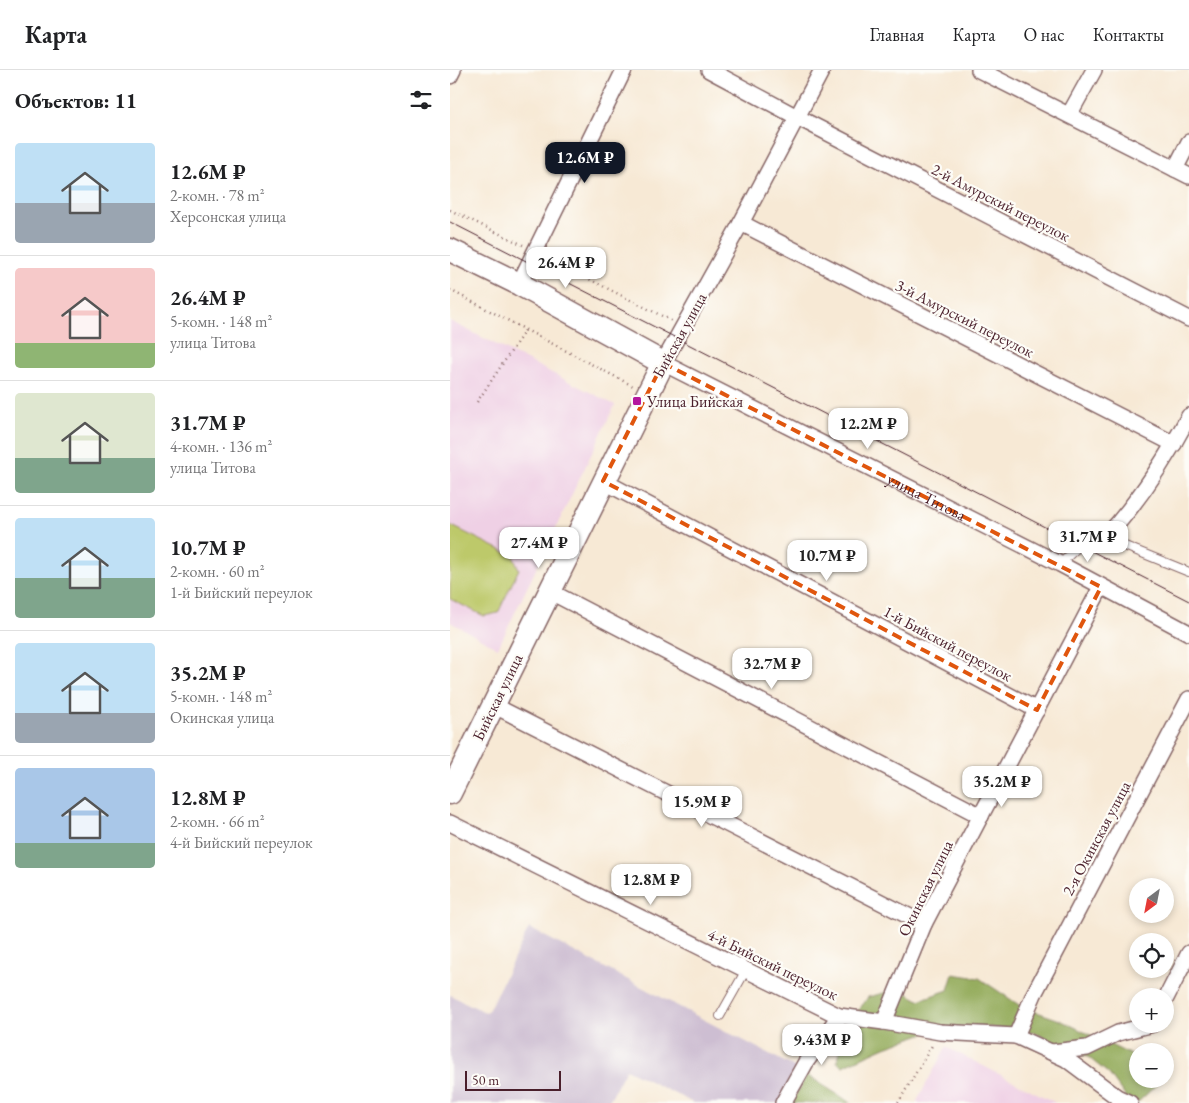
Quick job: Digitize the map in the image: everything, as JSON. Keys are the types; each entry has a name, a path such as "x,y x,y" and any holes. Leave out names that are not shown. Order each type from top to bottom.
{"street":[{"path":"450,76 453,70"},
{"path":"518,284 624,70"},
{"name":"2-й Амурский переулок","path":"708,70 797,118 1189,319"},
{"name":"Бийская улица","path":"450,793 647,393 741,223 822,70"},
{"path":"980,70 1189,176"},
{"path":"1069,115 1094,70"},
{"path":"1175,169 1189,142"},
{"name":"3-й Амурский переулок","path":"741,223 1174,444"},
{"name":"улица Титова","path":"450,250 518,284 663,363 1060,564 1189,632"},
{"path":"1105,538 1125,516 1174,444 1189,416"},
{"name":"1-й Бийский переулок","path":"603,481 1037,710"},
{"name":"Окинская улица","path":"884,1022 924,924 1101,587"},
{"path":"549,591 980,816"},
{"name":"2-я Окинская улица","path":"1016,1036 1034,994 1189,699"},
{"path":"493,705 924,924"},
{"name":"4-й Бийский переулок","path":"450,823 839,1016 940,1032 1016,1036"},
{"path":"1171,988 1189,953"},
{"path":"783,1103 806,1062 839,1016"},
{"path":"1052,1052 1087,1048 1118,1033 1129,1030"},
{"path":"1016,1036 1066,1059 1117,1097 1130,1103"}],"lane":[{"path":"1060,564 1077,550 1079,545 1091,540 1105,538 1189,572"},
{"path":"720,1016 746,970"}],"path":[{"path":"450,210 684,327"},
{"path":"450,290 647,393"},
{"path":"477,402 526,329"},
{"path":"898,1103 940,1032"}],"highlighted area":[{"path":"663,363 1101,587 1037,710 603,481"}],"shaded area":[{"path":"450,321 615,405 498,648 450,622"},
{"path":"529,928 798,1069 780,1103 693,1103 626,1069 608,1103 450,1103 450,995 487,1013"},
{"path":"946,1047 1056,1103 916,1103"}],"green space":[{"path":"450,525 513,556 519,569 498,613 484,616 450,599"},
{"path":"953,974 979,978 1022,1007 1060,1020 1129,1054 1129,1088 1153,1088 1137,1103 1130,1103 1109,1074 1088,1057 1054,1043 1034,1032 978,1026 939,1028 885,1047 843,1066 837,1062 848,1025 868,997 899,989 919,1000 948,990"},
{"path":"807,1075 851,1103 791,1103"}],"tram line":[{"path":"450,222 1189,601"}],"place":[{"name":"Улица Бийская","path":"637,401"}]}
